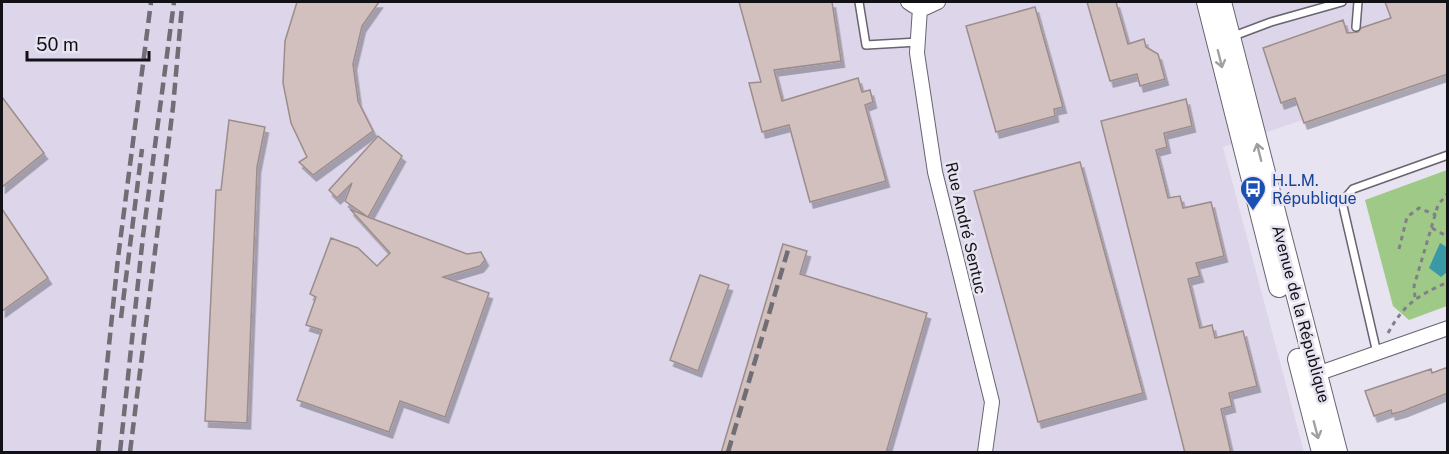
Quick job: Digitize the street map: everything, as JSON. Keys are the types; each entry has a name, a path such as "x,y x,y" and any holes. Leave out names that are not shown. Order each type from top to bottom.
{"main road":[{"name":"Avenue de la République","path":"1207,2 1237,127 1310,376 1337,453"},
{"name":"Avenue de la République","path":"1221,2 1310,376 1322,453"}],"street":[{"name":"Rue André Sentuc","path":"938,2 931,7 914,5 917,53 935,172 992,402 985,453"},
{"path":"1310,376 1448,328"}],"lane":[{"path":"859,2 866,45 918,42"},
{"path":"1230,38 1271,22 1342,2"},
{"path":"1356,27 1359,2"},
{"path":"1377,353 1342,202 1353,189 1448,155"}],"path":[{"path":"1415,297 1414,286 1438,205 1448,193"},
{"path":"1399,249 1407,217 1419,208 1436,215"},
{"path":"1432,228 1448,237"},
{"path":"1377,353 1400,312 1415,297 1448,282"}],"shaded area":[{"path":"2,2 1447,2 1447,71 1223,147 1304,452 2,452"}],"green space":[{"path":"1447,170 1447,306 1409,320 1393,306 1365,200"}],"water":[{"path":"1440,243 1448,248 1447,272 1441,277 1429,268"}],"building":[{"path":"297,2 379,2 362,26 353,64 358,101 373,131 313,175 299,162 307,157 291,123 283,83 285,41"},
{"path":"739,2 832,2 841,61 774,70 782,101 858,78 862,92 870,90 873,102 865,105 886,181 810,202 789,125 762,132 749,83 761,82"},
{"path":"1087,2 1116,2 1128,44 1144,39 1146,47 1158,54 1165,79 1140,86 1137,74 1110,81"},
{"path":"1385,2 1448,2 1448,74 1304,123 1295,98 1281,103 1263,48 1343,20 1347,33 1358,32 1361,28 1391,18"},
{"path":"1035,7 1063,107 1054,109 1055,116 996,132 966,26"},
{"path":"2,97 44,153 2,187"},
{"path":"1186,99 1192,126 1164,133 1167,147 1156,150 1168,198 1180,196 1183,208 1211,202 1224,256 1196,263 1200,276 1188,279 1200,328 1212,325 1215,338 1243,331 1257,386 1229,393 1232,406 1221,409 1231,453 1185,453 1101,121"},
{"path":"229,120 265,127 257,167 247,423 205,421 216,190 221,190"},
{"path":"378,136 402,156 368,217 345,201 352,183 337,198 329,190"},
{"path":"1080,162 1143,393 1038,422 974,191"},
{"path":"2,209 48,278 2,311"},
{"path":"350,209 467,254 481,252 485,260 480,266 443,277 489,293 445,417 400,401 389,432 297,400 322,330 306,325 316,297 310,294 331,238 358,248 377,266 390,253"},
{"path":"783,244 807,251 800,274 927,313 886,453 721,453"},
{"path":"700,275 729,285 698,371 670,360"},
{"path":"1448,367 1448,393 1403,411 1392,414 1391,410 1374,416 1365,391 1431,369 1432,373"}],"railway":[{"path":"98,452 118,258 151,2"},
{"path":"120,452 143,236 174,2"},
{"path":"130,452 173,107 182,6"},
{"path":"121,318 142,149"},
{"path":"728,452 788,250"}],"place":[{"name":"H.L.M. République","path":"1253,212"}]}
